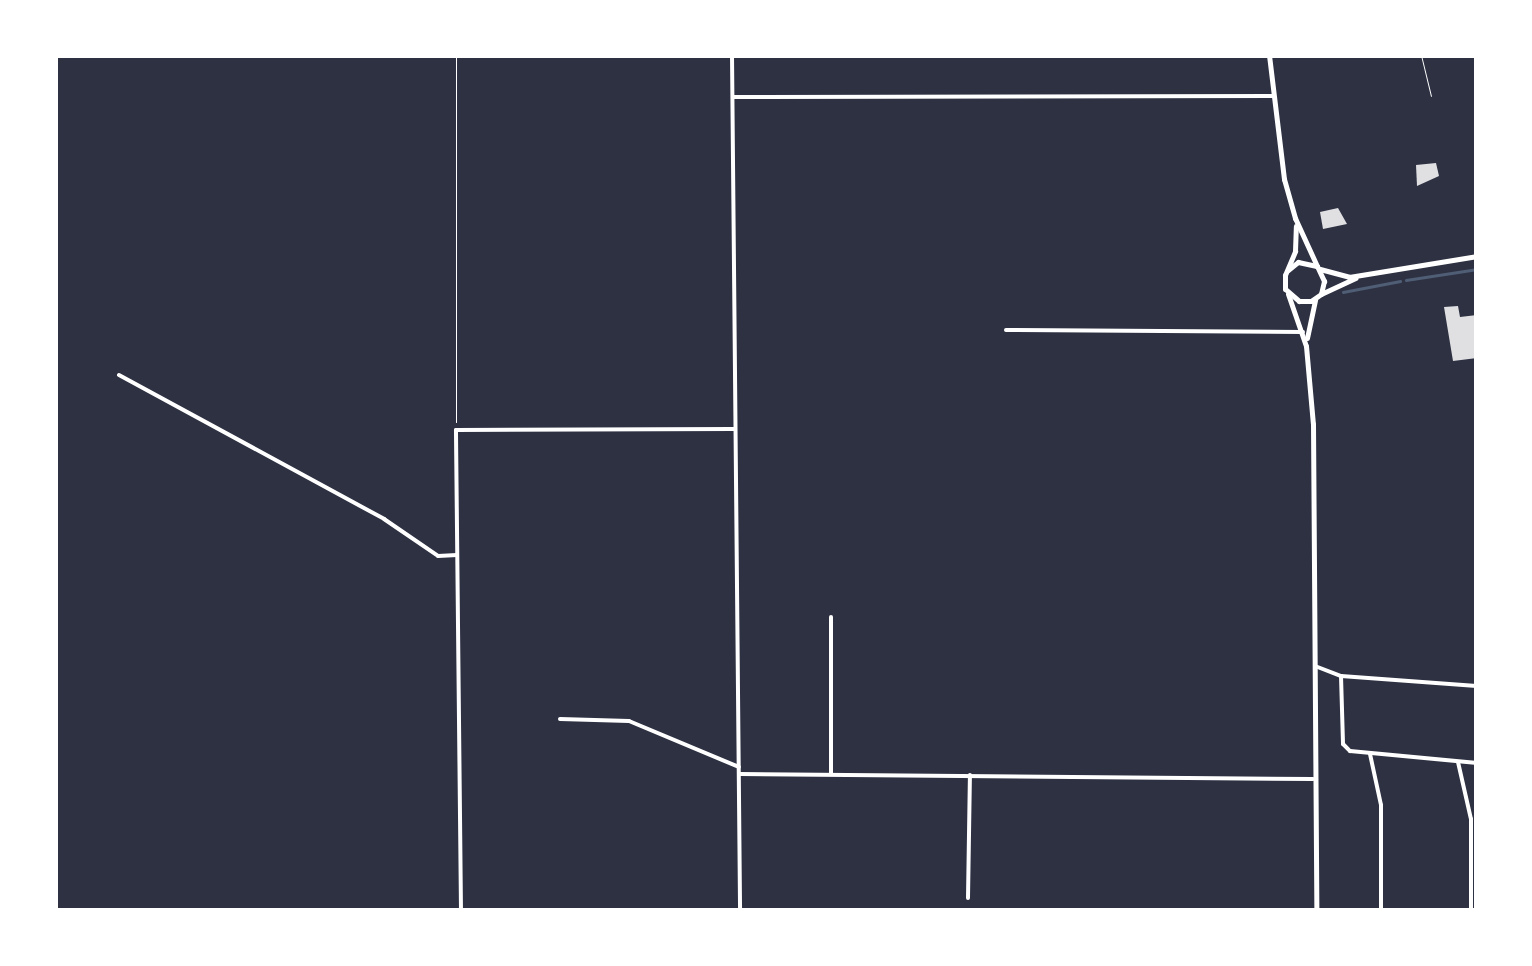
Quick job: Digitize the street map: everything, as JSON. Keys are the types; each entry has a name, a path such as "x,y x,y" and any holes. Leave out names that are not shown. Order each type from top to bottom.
{"main road":[{"path":"1269,55 1296,243 1284,282 1306,346 1313,424 1316,911"},
{"path":"1294,218 1324,282 1308,319 1306,346"},
{"path":"1288,270 1298,262 1340,277 1477,256"},
{"path":"1288,294 1305,302 1363,275"}],"street":[{"path":"732,55 740,911"},
{"path":"732,97 1273,96"},
{"path":"1006,330 1303,332"},
{"path":"119,375 384,519 438,556 457,556"},
{"path":"460,911 456,430 734,429"},
{"path":"831,617 831,774"},
{"path":"1312,666 1341,676 1477,686"},
{"path":"1341,676 1343,744 1350,751 1477,763"},
{"path":"560,719 600,717 629,721 740,771 1313,779"},
{"path":"1370,754 1381,806 1380,911"},
{"path":"1458,761 1471,818 1471,911"},
{"path":"968,898 970,775"}],"path":[{"path":"456,55 456,430"},
{"path":"1421,55 1430,96"}],"building":[{"path":"1436,163 1439,176 1417,186 1416,165"},
{"path":"1338,208 1347,224 1323,229 1320,212"},
{"path":"1458,306 1460,317 1477,315 1477,358 1453,361 1444,307"}],"waterway":[{"path":"1406,280 1477,269"},
{"path":"1343,292 1400,281"}]}
